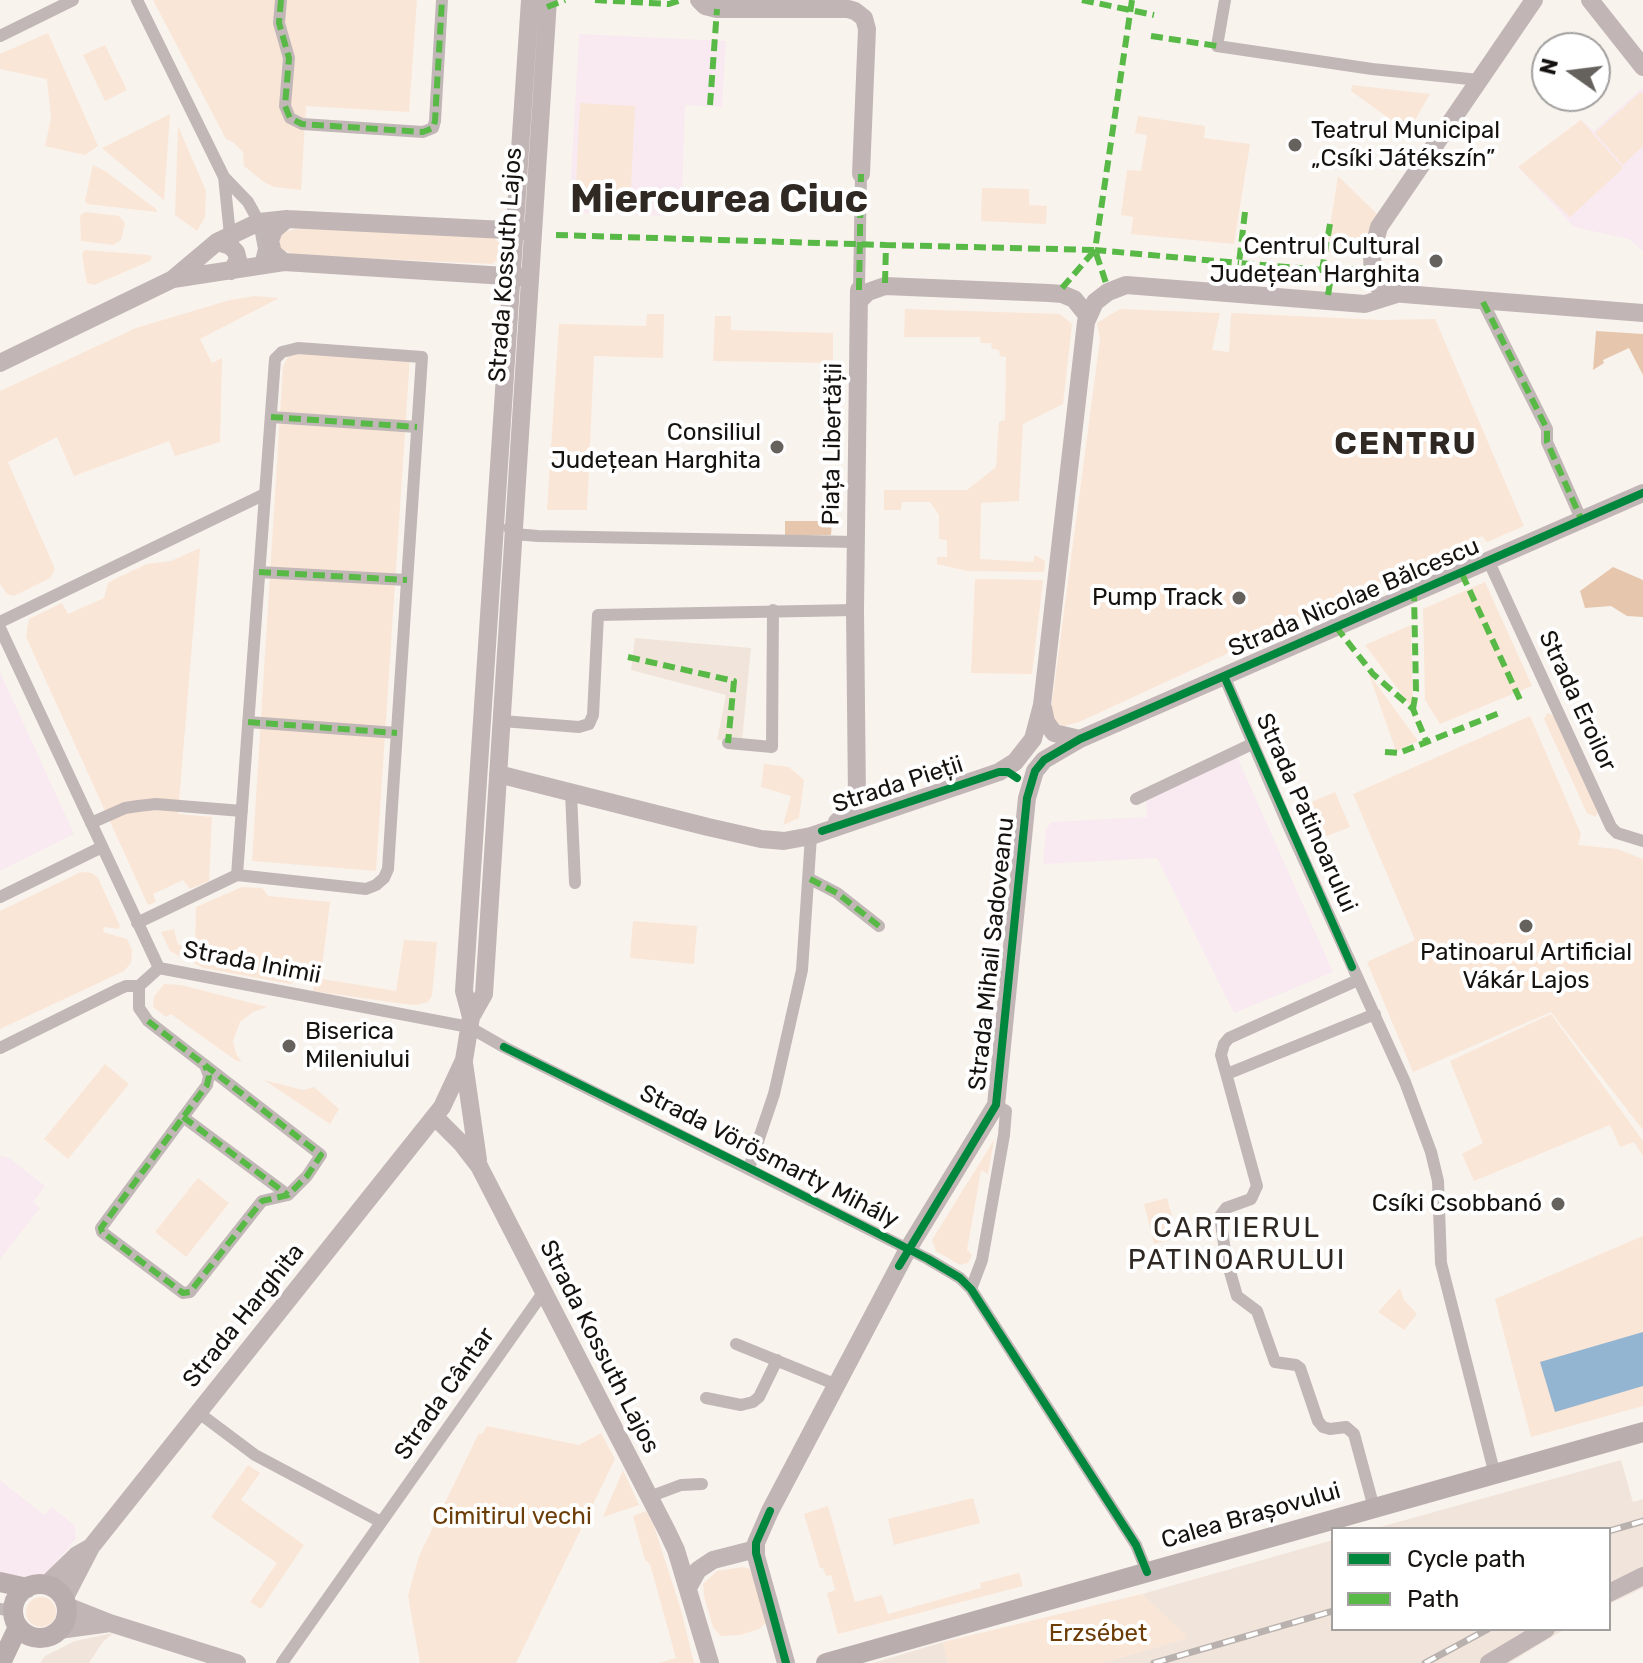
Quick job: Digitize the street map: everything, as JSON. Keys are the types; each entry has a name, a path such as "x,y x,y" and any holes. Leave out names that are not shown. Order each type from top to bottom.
{"main road":[{"name":"Calea Brașovului","path":"826,1663 1643,1432"},
{"path":"0,1582 57,1590 66,1603 66,1619 59,1630 49,1637 14,1616"},
{"path":"2,1661 18,1597 37,1587"}],"street":[{"path":"0,36 73,0"},
{"path":"137,0 224,177 248,202 259,222 264,249 258,267"},
{"path":"281,0 279,23 289,58 285,106 290,118 302,124 423,132 433,128 435,121 442,0"},
{"name":"Piața Libertății","path":"514,534 856,542 861,174 867,29 864,18 859,5 717,9 705,6 699,0"},
{"path":"1225,0 1217,46 1372,69 1479,80"},
{"path":"1534,0 1376,235 1371,260 1373,280 1381,289 1397,294 1643,313"},
{"path":"1590,0 1643,67"},
{"name":"Strada Kossuth Lajos","path":"470,1022 464,991 496,504 519,277 538,6"},
{"path":"224,177 224,239 236,252 238,260 231,271"},
{"path":"248,202 287,219"},
{"path":"0,363 173,279 224,239 259,222 287,219 522,231"},
{"path":"284,262 273,253 270,241 274,230 287,219"},
{"path":"224,239 258,267"},
{"path":"173,279 284,262 519,277"},
{"name":"Strada Kossuth Lajos","path":"519,277 514,534 484,994 470,1022 464,1060 435,1117 479,1166 676,1550 710,1663"},
{"path":"1080,739 1060,736 1050,730 1042,705 1087,315 1099,297 1126,285 1365,304 1397,294"},
{"path":"859,296 885,286 1062,294 1074,299 1087,315"},
{"path":"1483,302 1547,429 1547,442 1582,521"},
{"path":"137,923 237,875 366,889 384,878 388,869 422,357 290,349 275,359 237,875"},
{"path":"271,417 417,427"},
{"name":"Strada Nicolae Bălcescu","path":"1080,739 1643,493"},
{"path":"0,625 265,494"},
{"path":"496,504 514,534"},
{"path":"749,1168 770,1108 789,1033 802,970 810,879 820,833 845,816 857,799 856,542"},
{"name":"Strada Eroilor","path":"1489,562 1611,827 1627,837 1643,841"},
{"path":"259,572 407,580"},
{"path":"728,743 772,747 773,610"},
{"path":"502,721 579,727 589,724 593,715 598,615 855,610"},
{"name":"Strada Inimii","path":"0,625 159,968 470,1022"},
{"name":"Strada Patinoarului","path":"1224,676 1405,1082 1431,1152 1438,1181 1441,1263 1495,1475"},
{"name":"Strada Pieții","path":"498,774 761,839 784,841 820,833 999,772 1015,762 1033,739 1042,705"},
{"path":"248,722 397,733"},
{"name":"Strada Mihail Sadoveanu","path":"756,1549 770,1511 908,1249 996,1105 1027,798 1039,766 1051,755 1080,739"},
{"path":"1136,799 1252,744"},
{"path":"999,772 1008,772 1017,778 1027,798"},
{"path":"571,793 575,883"},
{"path":"857,799 873,807 888,809"},
{"path":"91,823 125,808 156,804 242,811"},
{"path":"0,897 102,847"},
{"path":"810,879 837,893 879,926"},
{"path":"0,1048 126,986 139,986 159,968"},
{"path":"1358,980 1229,1038 1222,1049 1257,1191 1251,1199 1226,1208 1220,1216 1221,1235 1234,1289 1242,1302 1257,1311 1275,1362 1300,1368 1318,1421 1323,1427 1346,1427 1354,1434 1374,1508"},
{"path":"139,986 139,1008 148,1021 320,1153 318,1162 288,1195 262,1201 190,1292 179,1292 102,1232 101,1228 209,1081 205,1065"},
{"path":"1227,1074 1375,1014"},
{"name":"Strada Vörösmarty Mihály","path":"470,1022 504,1047 749,1168 960,1278 971,1289 1136,1545 1147,1572"},
{"name":"Strada Kossuth Lajos","path":"464,1060 479,1166"},
{"name":"Strada Mihail Sadoveanu","path":"971,1289 982,1260 1004,1135 1006,1111 996,1105"},
{"path":"183,1117 288,1195"},
{"name":"Strada Harghita","path":"66,1603 91,1547 435,1117"},
{"name":"Strada Cântar","path":"282,1663 545,1290"},
{"path":"736,1344 837,1385"},
{"path":"706,1398 741,1405 753,1402 759,1397 777,1360"},
{"path":"199,1413 255,1455 381,1522"},
{"path":"649,1497 681,1485 702,1484"},
{"name":"Strada Harghita","path":"37,1587 91,1547"},
{"path":"688,1588 698,1570 713,1560 756,1549 786,1663"},
{"path":"676,1550 713,1560"},
{"path":"1611,1592 1643,1576"},
{"path":"66,1603 110,1623 237,1663"},
{"path":"59,1630 110,1623"},
{"path":"1489,1663 1543,1631"}],"shaded area":[{"path":"579,34 726,41 722,107 685,105 682,200 672,216 569,213"},
{"path":"1642,88 1643,251 1629,239 1574,227 1518,167 1581,120 1594,131"},
{"path":"1596,331 1643,334 1643,375 1629,348 1603,360 1604,363 1593,370"},
{"path":"785,521 832,521 831,535 785,535"},
{"path":"1613,567 1643,580 1643,617 1627,616 1611,606 1585,608 1580,591"},
{"path":"635,638 751,648 742,741 717,740 726,695 631,670"},
{"path":"0,672 74,834 0,871"},
{"path":"1237,757 1333,972 1234,1013 1157,858 1043,864 1046,830 1051,822 1147,817 1146,801"},
{"path":"0,1156 9,1158 45,1186 33,1202 40,1208 0,1259"},
{"path":"1621,1460 1633,1502 1643,1499 1643,1588 1611,1603 1611,1527 1380,1527"},
{"path":"0,1480 44,1515 52,1507 75,1526 76,1539 44,1576 30,1581 0,1572"},
{"path":"1331,1541 1331,1631 1562,1631 1509,1663 1101,1663 1187,1638 1142,1594"},
{"path":"113,1633 89,1663 40,1663 45,1656 75,1641"},
{"path":"943,1642 948,1663 873,1663"}],"green space":[{"path":"153,0 417,0 409,112 306,106 301,190 274,187 244,166 243,152 226,139"},
{"path":"48,33 98,146 85,155 45,146 51,118 47,79 0,69 0,54"},
{"path":"105,45 127,90 105,101 83,55"},
{"path":"1352,85 1430,94 1408,132 1351,91"},
{"path":"1641,92 1643,146 1623,165 1595,133"},
{"path":"580,103 635,106 630,208 575,205"},
{"path":"170,114 164,200 102,148"},
{"path":"1138,116 1205,126 1204,138 1250,144 1234,244 1131,234 1133,217 1121,215 1127,170 1141,171 1147,135 1135,133"},
{"path":"1581,120 1623,168 1570,217 1518,167"},
{"path":"178,126 206,191 205,217 197,231 175,215"},
{"path":"93,165 157,212 87,204 85,201"},
{"path":"1338,176 1377,214 1369,240 1345,253 1326,252"},
{"path":"982,188 1029,189 1029,205 1047,206 1046,224 981,221"},
{"path":"85,212 119,216 125,223 121,240 113,245 81,241 80,216"},
{"path":"302,228 494,238 502,246 499,259 492,264 296,255 278,248 282,232"},
{"path":"85,250 152,257 150,261 94,285 87,283 82,254"},
{"path":"255,296 279,298 200,339 212,363 222,358 220,442 175,456 169,441 74,476 57,437 8,462 55,569 50,578 14,596 7,594 0,584 0,391 136,328 230,300"},
{"path":"905,309 1060,314 1072,324 1063,404 1023,424 1019,501 981,503 980,559 1033,562 1035,555 1045,561 1044,572 967,571 937,564 937,557 947,557 947,540 939,539 939,515 930,502 902,502 901,510 884,510 884,490 967,490 996,467 999,422 1005,420 1006,357 1000,356 999,350 992,349 991,343 981,343 980,337 904,337"},
{"path":"1120,309 1220,313 1212,350 1229,352 1231,313 1381,320 1435,319 1524,526 1487,542 1482,536 1079,722 1064,726 1055,723 1051,710 1100,339 1097,323"},
{"path":"647,314 664,314 663,358 594,356 587,510 547,510 559,324 646,326"},
{"path":"715,316 731,316 731,330 833,333 833,363 713,361"},
{"path":"295,352 410,356 376,871 252,861 283,367 287,358"},
{"path":"200,548 178,814 212,817 209,881 190,889 183,880 153,894 156,902 148,905 26,637 29,619 62,603 68,614 104,598 108,583 117,578 147,564 171,561"},
{"path":"975,579 1043,580 1032,674 971,673"},
{"path":"1485,582 1532,686 1440,724 1425,700 1423,609"},
{"path":"1411,625 1413,709 1365,645"},
{"path":"1369,674 1418,741 1396,751"},
{"path":"1547,713 1553,715 1598,811 1596,817 1587,813 1544,719"},
{"name":"Patinoarul Artificial Vákár Lajos","path":"1530,716 1581,834 1578,845 1617,849 1643,859 1643,1130 1551,1012 1413,1072 1367,962 1415,940 1353,794"},
{"path":"764,764 789,767 804,780 799,818 783,825 791,796 761,787"},
{"path":"1335,792 1350,827 1316,840 1302,806"},
{"path":"81,872 92,873 98,878 120,926 118,929 104,927 103,932 127,939 132,950 131,963 124,971 0,1029 0,911"},
{"path":"242,887 262,888 268,896 330,902 322,968 304,971 291,984 203,968 170,951 161,932 174,929 178,945 195,945 196,907"},
{"path":"633,921 697,926 694,964 630,958"},
{"path":"404,940 437,942 432,996 428,1002 404,1004 313,991 316,978 396,991"},
{"path":"164,984 181,985 267,1007 253,1012 240,1022 233,1041 242,1062 171,1014 166,1017 153,1007 154,997"},
{"path":"1551,1014 1643,1141 1643,1156 1634,1142 1620,1147 1610,1125 1474,1181 1462,1154 1483,1143 1450,1061"},
{"path":"105,1064 129,1084 68,1159 44,1139"},
{"path":"264,1080 303,1090 314,1087 339,1109 330,1124"},
{"path":"994,1140 988,1174 981,1170 967,1250 972,1255 968,1263 960,1265 936,1251 932,1240"},
{"path":"198,1178 229,1203 186,1257 155,1232"},
{"path":"1167,1198 1178,1238 1154,1244 1144,1204"},
{"path":"1643,1236 1643,1406 1531,1437 1495,1299"},
{"path":"1400,1288 1404,1300 1417,1314 1404,1330 1378,1312"},
{"name":"Cimitirul vechi","path":"487,1426 579,1445 601,1433 615,1459 516,1663 420,1663 408,1596 419,1556 479,1433 482,1434"},
{"path":"248,1465 260,1473 241,1500 304,1545 261,1609 250,1602 277,1563 211,1517"},
{"path":"623,1470 639,1505 603,1517"},
{"path":"973,1498 980,1523 894,1545 888,1519"},
{"path":"828,1506 855,1602 882,1595 888,1614 981,1588 980,1583 1019,1573 1023,1586 838,1634 827,1593 835,1590 831,1575 826,1576 820,1568 804,1514"},
{"path":"646,1511 654,1526 681,1610 694,1663 658,1663 676,1658 633,1516"},
{"path":"743,1567 750,1569 767,1618 759,1629 740,1635 721,1636 713,1627 703,1584 717,1571"},
{"name":"Erzsébet","path":"1142,1594 1188,1638 1101,1663 948,1663 943,1642"},
{"path":"41,1597 52,1601 56,1612 52,1623 41,1627 30,1623 26,1612 30,1601"}],"water":[{"path":"1643,1332 1643,1386 1555,1412 1540,1362"}],"railway":[{"path":"1611,1530 1643,1521"},
{"path":"1154,1663 1331,1612"},
{"path":"1425,1663 1484,1631"}],"marked path":[{"path":"281,0 279,23 289,58 285,106 290,118 302,124 423,132 433,128 435,121 442,0"},
{"path":"547,7 565,0"},
{"path":"595,0 669,4 681,0"},
{"path":"1082,0 1154,15"},
{"path":"1132,0 1095,250 1239,263"},
{"path":"710,105 717,9"},
{"path":"1151,36 1217,46"},
{"path":"859,290 861,174"},
{"path":"1245,212 1239,263 1322,270"},
{"path":"1330,224 1322,270 1332,271"},
{"path":"556,235 886,245"},
{"path":"885,283 886,245 1095,250"},
{"path":"1062,288 1095,250 1106,283"},
{"path":"1328,295 1332,271 1365,268"},
{"path":"1483,302 1547,429 1547,442 1582,521"},
{"path":"271,417 417,427"},
{"path":"259,572 407,580"},
{"path":"1462,574 1522,704"},
{"path":"1413,709 1416,691 1414,594"},
{"path":"1336,627 1373,674 1413,709 1427,743"},
{"path":"628,657 734,681 728,743"},
{"path":"1385,752 1399,753 1502,712"},
{"path":"248,722 397,733"},
{"path":"810,879 837,893 879,926"},
{"path":"148,1021 321,1155 307,1176 288,1195 262,1201 190,1292 183,1293 102,1232 101,1228 207,1085 209,1076 205,1065"},
{"path":"183,1117 288,1195"}],"cycle path":[{"path":"899,1266 996,1105 1027,798 1035,771 1044,760 1080,739 1643,493"},
{"path":"1224,676 1352,967"},
{"path":"822,831 999,772 1008,772 1017,778"},
{"path":"504,1047 749,1168 960,1278 971,1289 1136,1545 1147,1572"},
{"path":"770,1511 756,1543 756,1553 786,1663"}],"place":[{"name":"Teatrul Municipal „Csíki Játékszín”","path":"1295,145"},
{"name":"Centrul Cultural Județean Harghita","path":"1436,261"},
{"name":"Consiliul Județean Harghita","path":"777,447"},
{"name":"Pump Track","path":"1239,598"},
{"name":"Patinoarul Artificial Vákár Lajos","path":"1526,926"},
{"name":"Biserica Mileniului","path":"289,1046"},
{"name":"Csíki Csobbanó","path":"1558,1204"}],"district":[{"name":"Miercurea Ciuc","path":"719,200"},
{"name":"CENTRU","path":"1406,445"},
{"name":"CARTIERUL PATINOARULUI","path":"1237,1245"}]}
